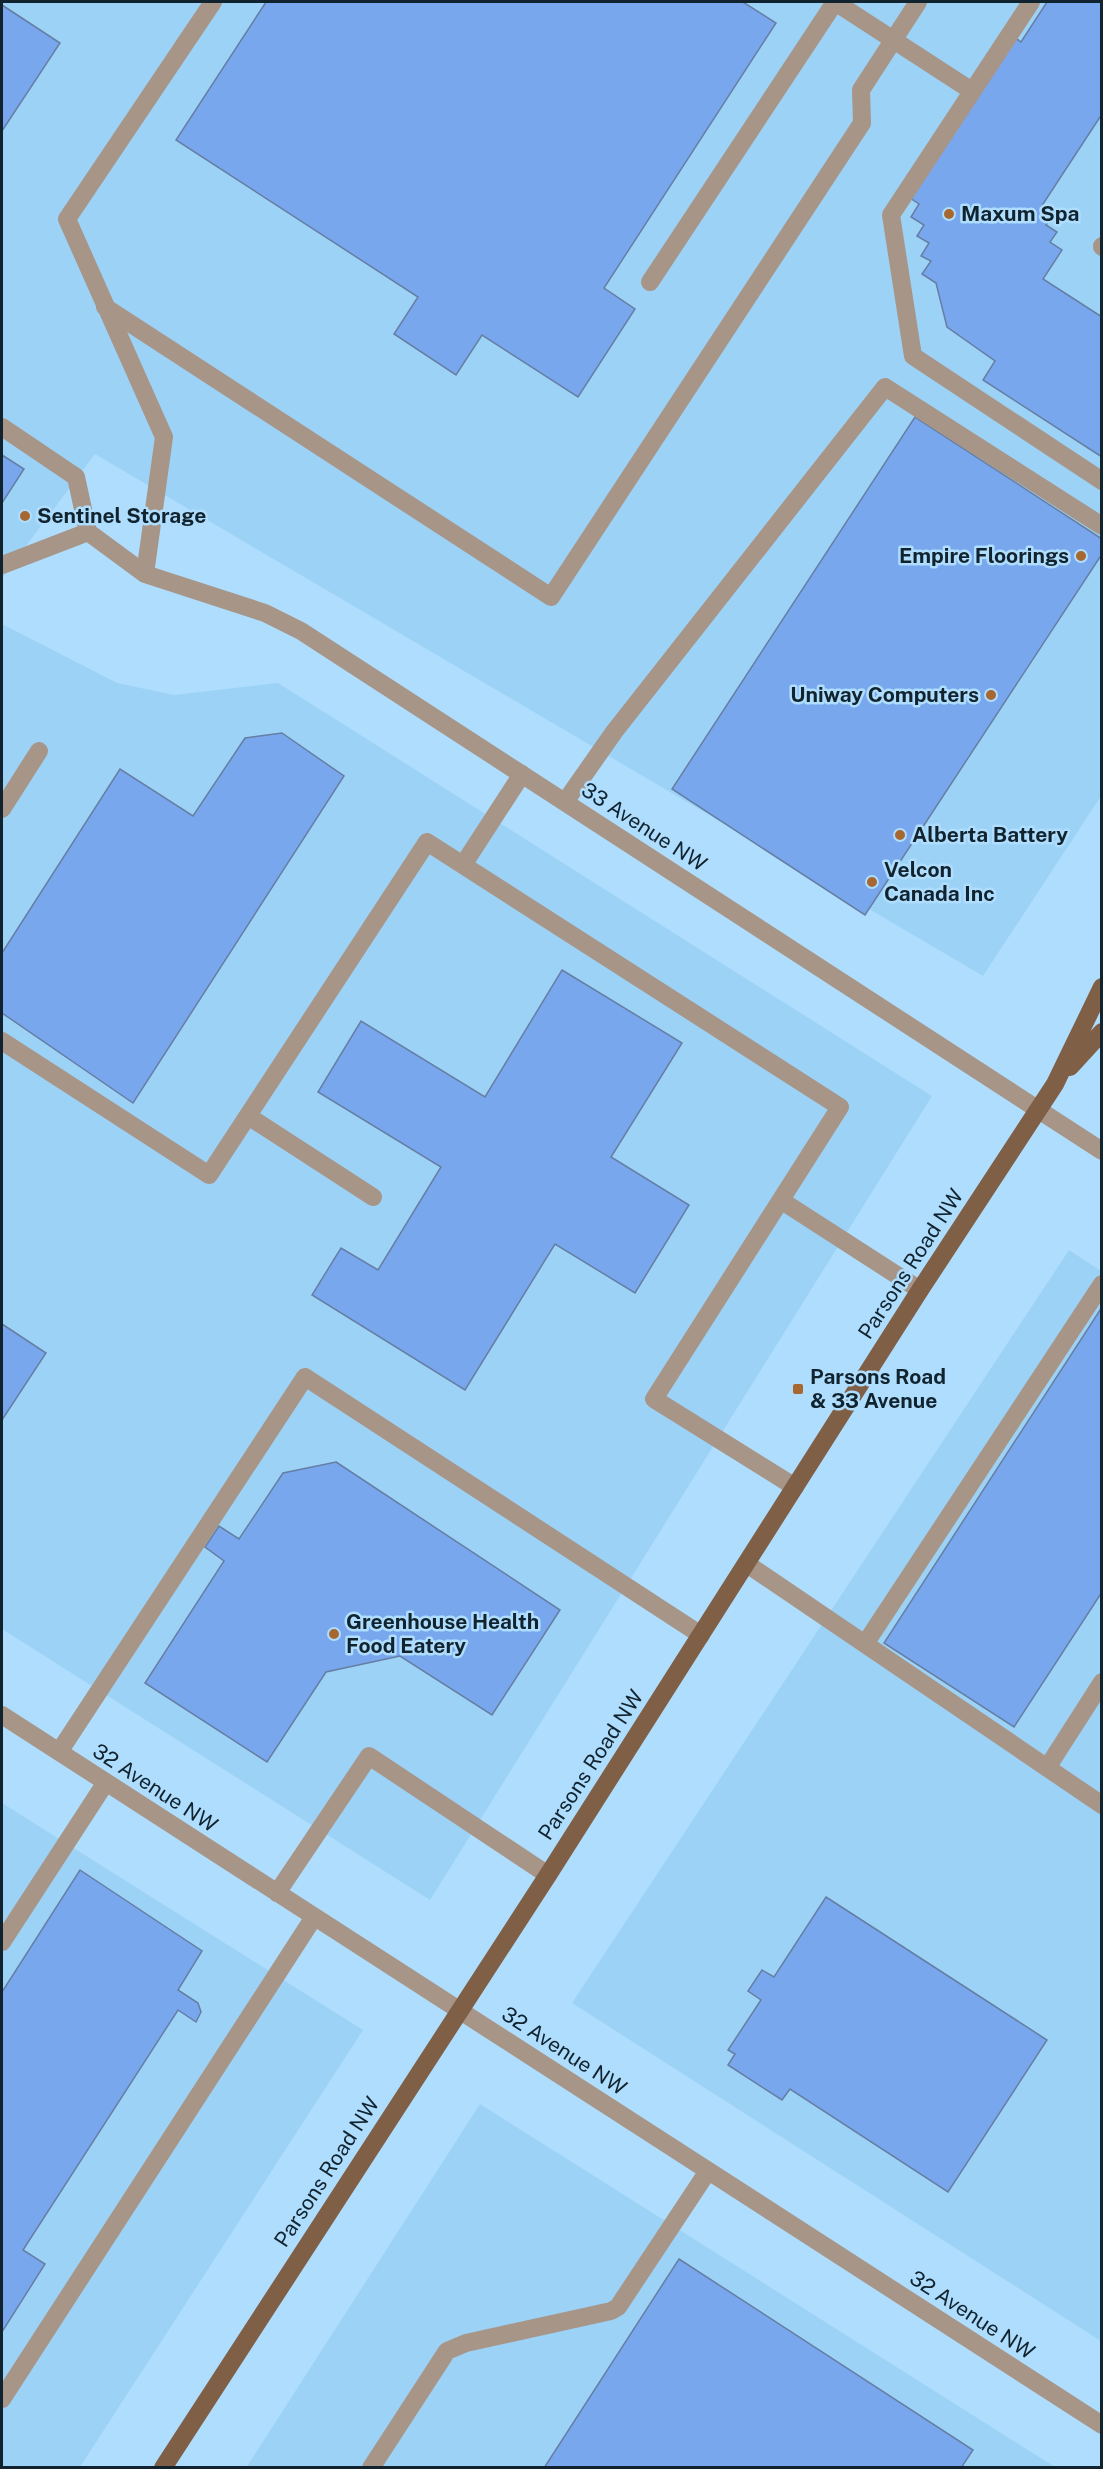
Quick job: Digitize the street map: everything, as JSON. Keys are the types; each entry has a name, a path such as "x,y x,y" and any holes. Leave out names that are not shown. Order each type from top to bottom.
{"main road":[{"name":"Parsons Road NW","path":"164,2468 548,1875 920,1290 1038,1110 1054,1084 1101,987"},
{"name":"Parsons Road NW","path":"1054,1084 1101,1032"}],"street":[{"path":"650,282 835,2 972,91"},
{"path":"105,308 551,597 862,123 861,90 918,2"},
{"path":"1031,2 891,215 913,356 1101,481"},
{"path":"145,574 164,438 67,219 205,4"},
{"path":"565,802 614,732 885,387 1101,526"},
{"path":"2,427 76,477 88,532 2,565"},
{"name":"33 Avenue NW","path":"88,532 145,574 265,613 301,632 1101,1151"},
{"path":"2,808 39,751"},
{"path":"463,865 522,774"},
{"path":"2,1041 209,1175 427,842 840,1107 654,1398 795,1487"},
{"path":"248,1116 373,1197"},
{"path":"782,1201 920,1290"},
{"path":"865,1644 1101,1284"},
{"path":"59,1752 305,1377 701,1635"},
{"path":"747,1564 1101,1805"},
{"path":"1047,1768 1101,1682"},
{"name":"32 Avenue NW","path":"2,1715 1101,2425"},
{"path":"277,1893 369,1756 548,1875"},
{"path":"2,1942 106,1782"},
{"path":"2,2399 314,1917"},
{"path":"371,2468 447,2350 466,2343 611,2311 618,2307 708,2171"}],"shaded area":[{"path":"2,2 1101,2 1101,796 983,976 95,454 2,578"},
{"path":"2,624 117,683 174,695 278,683 932,1096 430,1900 2,1629"},
{"path":"1069,1250 1101,1271 1101,2341 572,2003"},
{"path":"2,1803 363,2030 80,2467 2,2467"},
{"path":"480,2104 1055,2467 246,2468"}],"building":[{"path":"266,2 743,2 776,23 604,288 635,309 578,397 482,335 456,375 394,334 418,297 176,140"},
{"path":"1047,2 1102,2 1102,114 1041,207 1053,215 1046,225 1057,232 1050,242 1062,250 1043,279 1102,317 1102,457 983,380 995,361 947,327 936,283 922,274 931,261 921,256 929,243 917,236 924,225 911,217 919,204 910,198 1013,36 1021,42"},
{"path":"2,5 60,43 2,131"},
{"path":"915,417 1102,539 1102,554 865,915 672,789"},
{"path":"2,455 24,469 2,503"},
{"path":"282,733 344,776 133,1103 2,1013 2,953 120,769 193,816 245,738"},
{"path":"562,970 682,1043 611,1157 689,1205 635,1293 555,1244 465,1390 312,1295 341,1248 378,1270 441,1167 318,1092 361,1021 485,1097"},
{"path":"1102,1307 1102,1592 1014,1727 884,1643"},
{"path":"2,1324 46,1353 2,1420"},
{"path":"336,1462 560,1610 492,1715 400,1656 326,1672 267,1762 145,1683 224,1561 205,1547 219,1526 239,1539 283,1473"},
{"path":"80,1870 202,1951 178,1990 198,2003 201,2012 196,2022 178,2010 23,2250 45,2264 2,2332 2,1992"},
{"path":"826,1897 1047,2040 948,2192 790,2089 782,2100 728,2065 735,2054 728,2050 761,2000 748,1991 762,1970 774,1977"},
{"path":"679,2259 973,2450 961,2468 544,2468"}],"place":[{"name":"Maxum Spa","path":"949,214"},
{"name":"Sentinel Storage","path":"25,516"},
{"name":"Empire Floorings","path":"1081,556"},
{"name":"Uniway Computers","path":"991,695"},
{"name":"Alberta Battery","path":"900,835"},
{"name":"Velcon Canada Inc","path":"872,882"},
{"name":"Parsons Road & 33 Avenue","path":"798,1389"},
{"name":"Greenhouse Health Food Eatery","path":"334,1634"}]}
